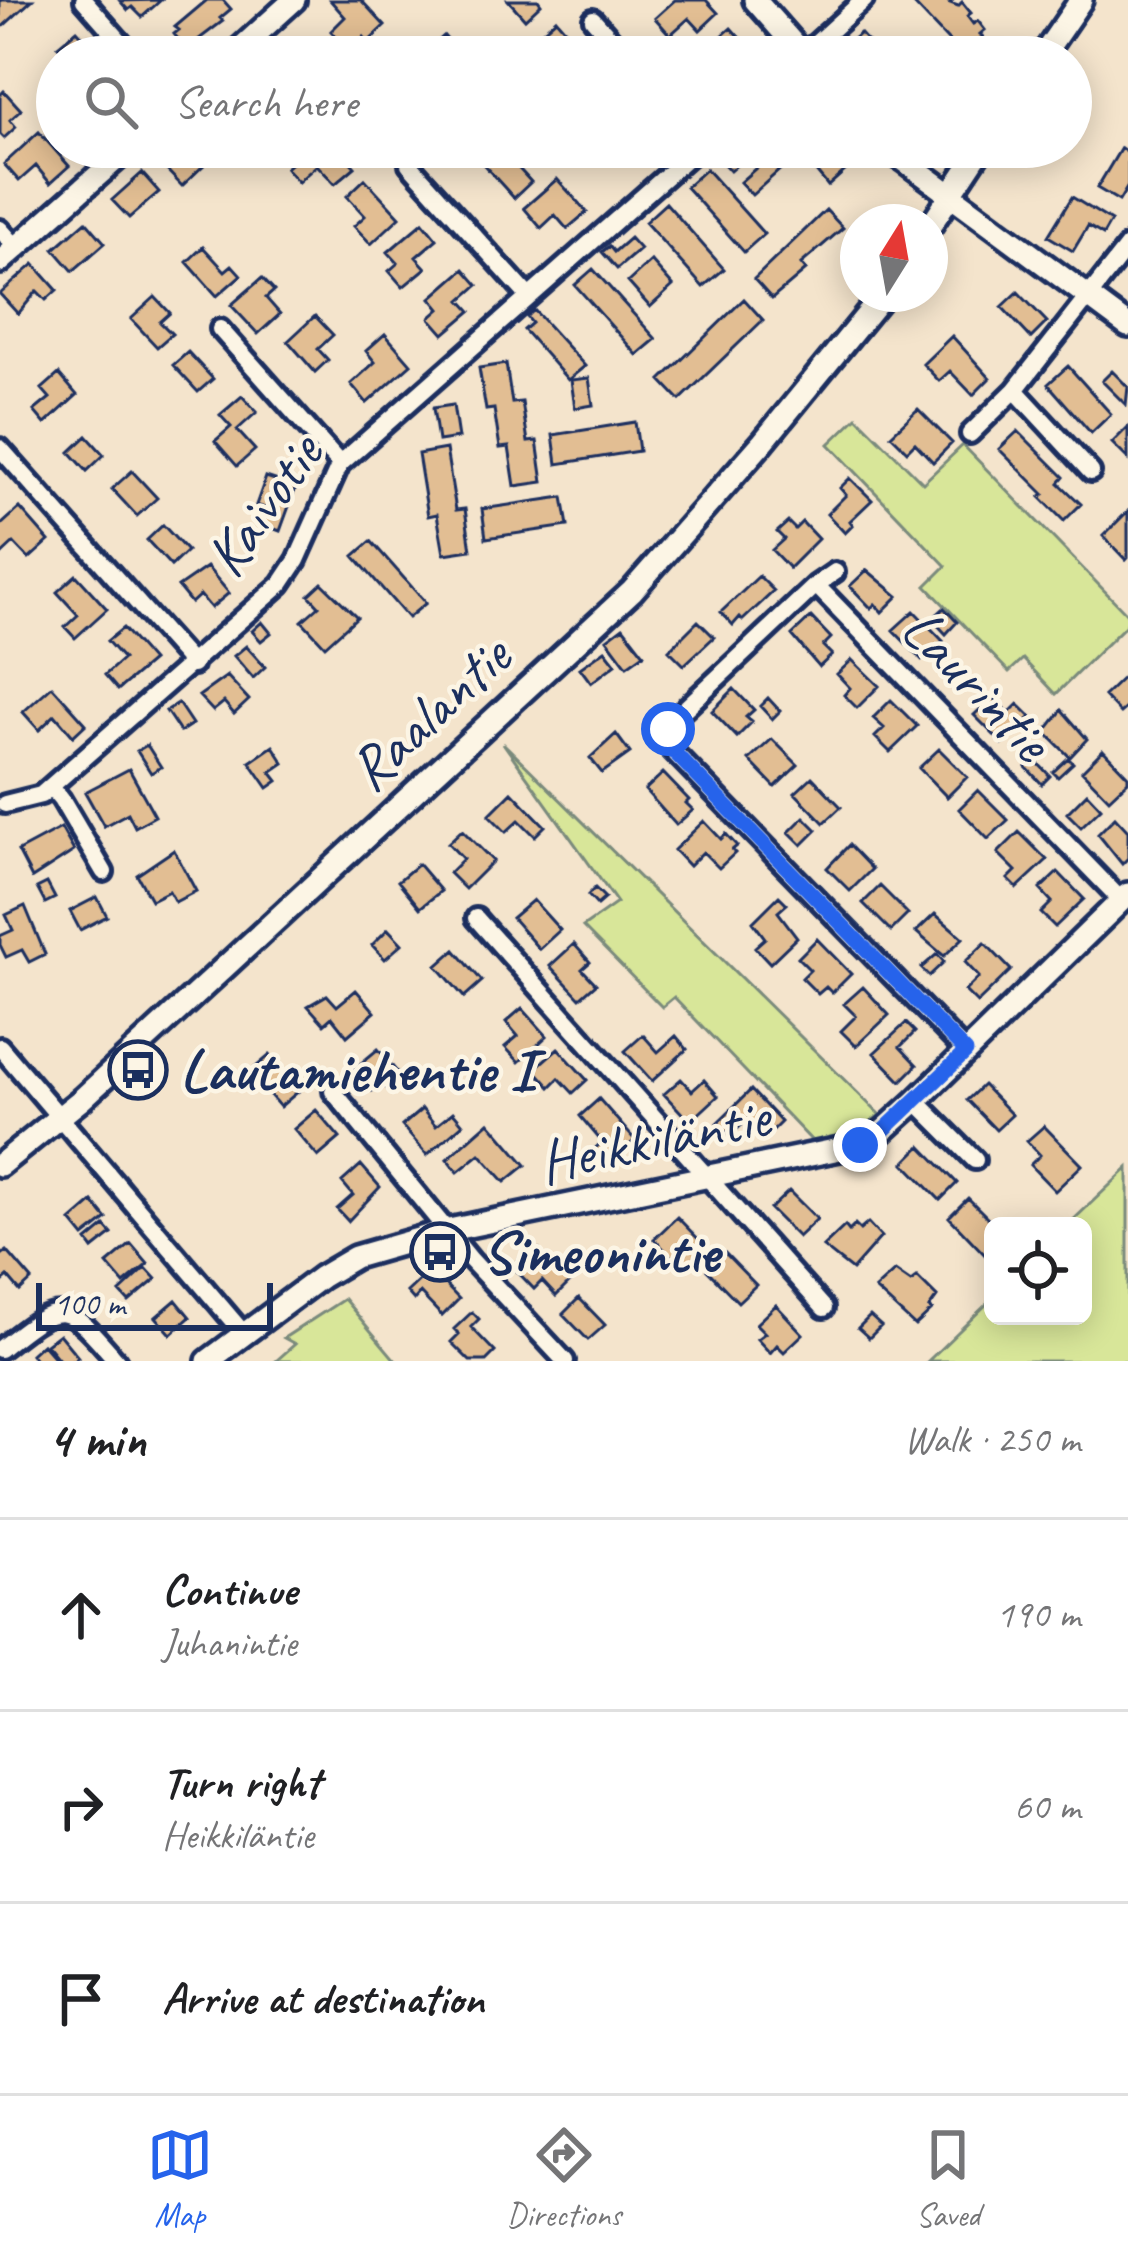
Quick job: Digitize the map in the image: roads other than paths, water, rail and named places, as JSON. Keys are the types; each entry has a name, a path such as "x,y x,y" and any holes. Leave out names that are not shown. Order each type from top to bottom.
{"street":[{"path":"84,0 116,36"},
{"path":"254,36 294,0"},
{"path":"755,0 786,36"},
{"path":"825,36 864,0"},
{"path":"1056,36 1081,0"},
{"path":"593,19 608,36"},
{"path":"0,229 8,255 106,168"},
{"path":"413,168 529,297"},
{"name":"Kaivotie","path":"2,801 31,800 51,788 281,584 297,560 340,464 675,168"},
{"path":"913,168 1128,326"},
{"path":"945,204 968,168"},
{"path":"970,434 1015,390 1128,247"},
{"name":"Raalantie","path":"0,1165 61,1118 632,591 869,312"},
{"path":"220,329 340,464"},
{"path":"1015,390 1091,472"},
{"path":"0,448 193,665"},
{"path":"836,572 815,586 674,719 667,739 671,749 966,1052"},
{"name":"Laurintie","path":"815,586 1125,897"},
{"path":"51,788 104,872"},
{"name":"Heikkiläntie","path":"208,1361 355,1257 449,1230 860,1145 916,1101 1125,897"},
{"path":"476,918 824,1308"},
{"path":"0,1047 244,1334"},
{"path":"333,1091 471,1260 565,1361"},
{"path":"916,1101 975,1160"},
{"path":"0,1349 41,1316 60,1311 81,1319 116,1361"}],"place":[{"name":"Lautamiehentie I","path":"138,1070"},
{"name":"Simeonintie","path":"440,1252"}]}
